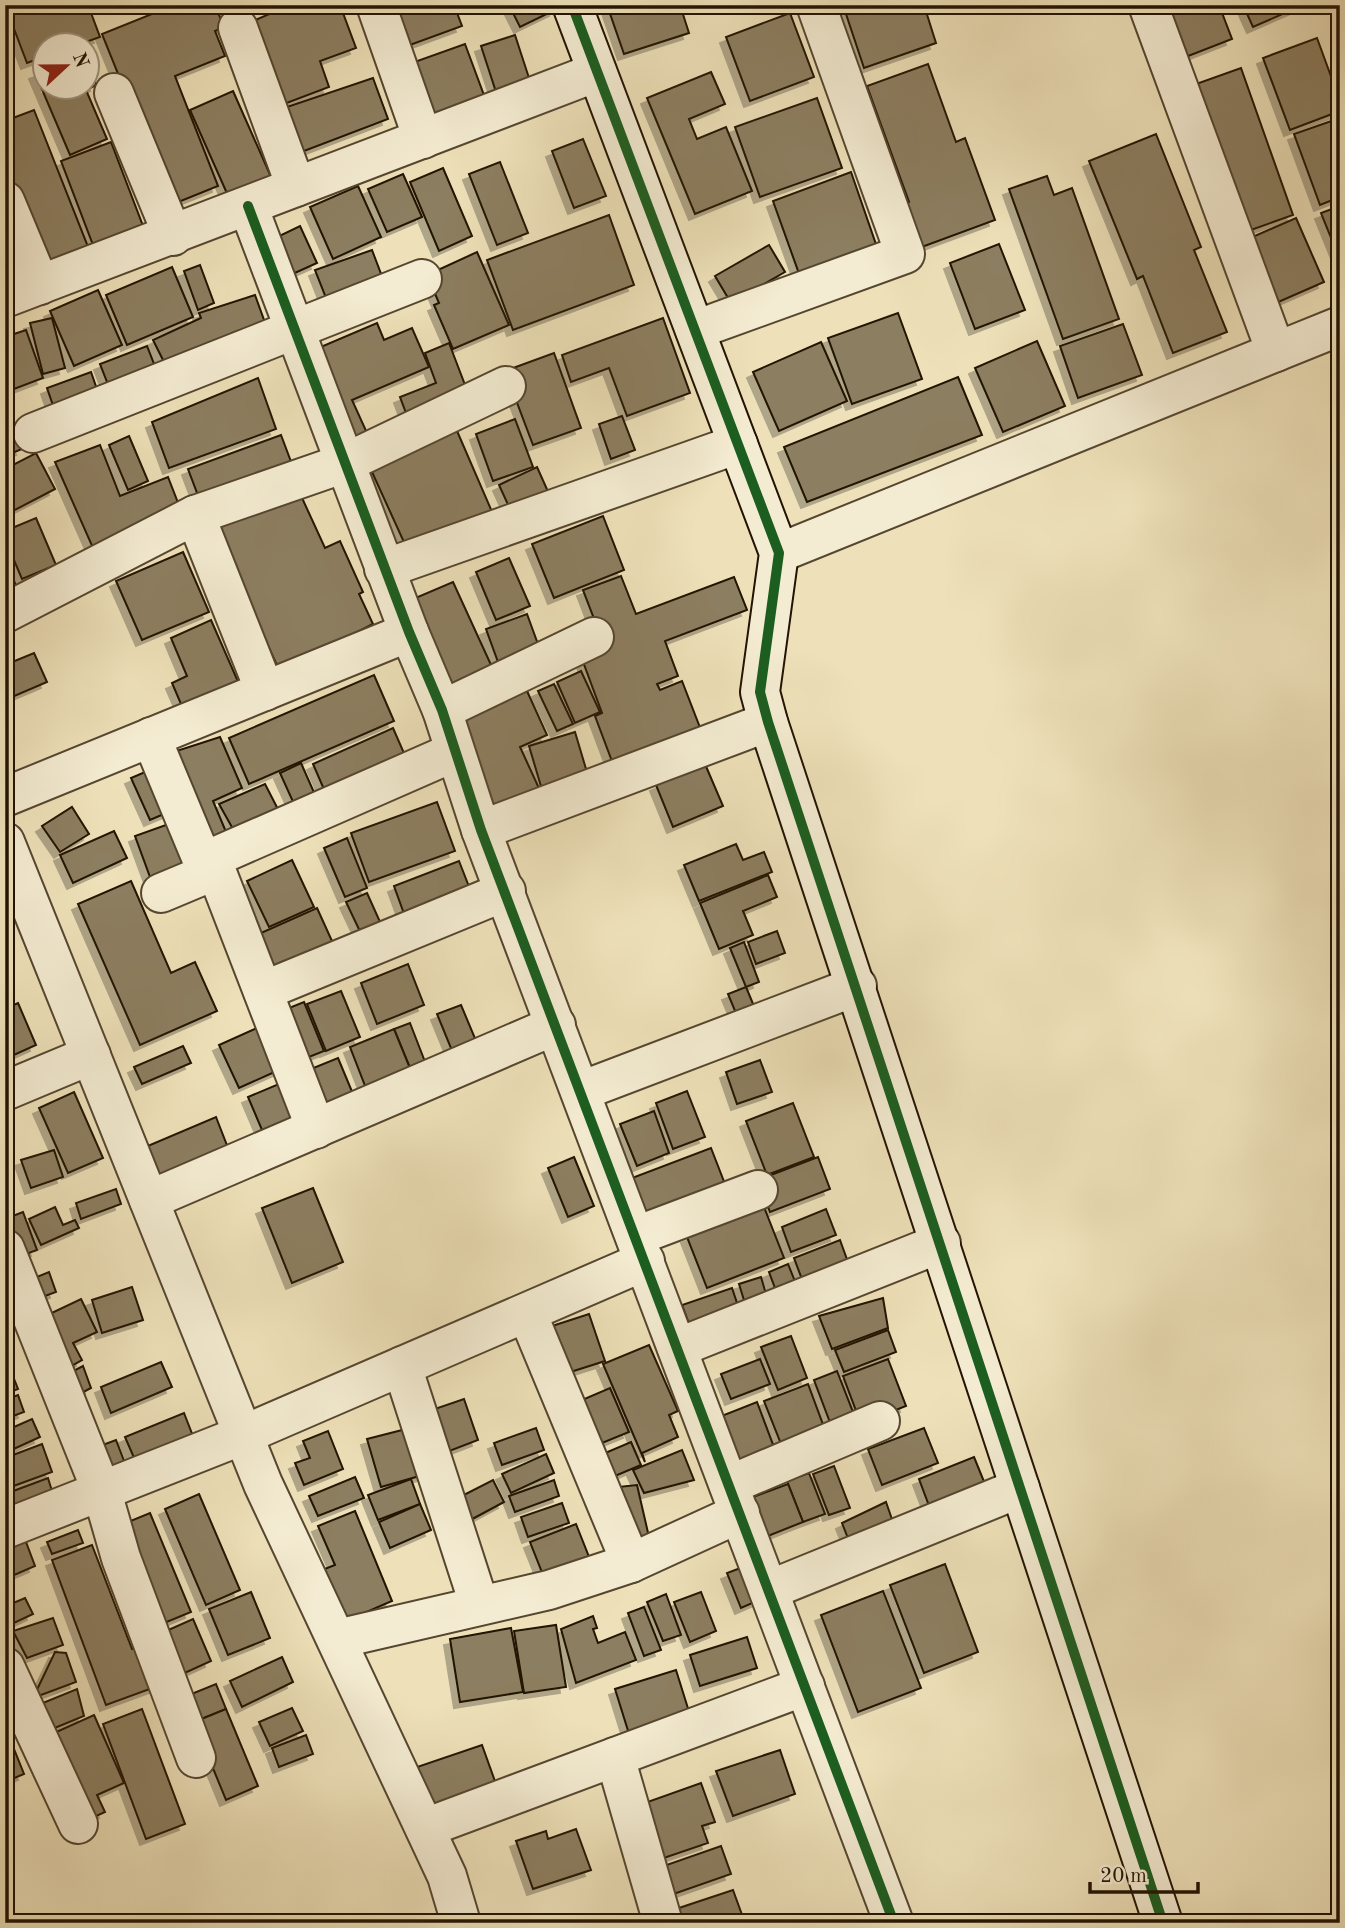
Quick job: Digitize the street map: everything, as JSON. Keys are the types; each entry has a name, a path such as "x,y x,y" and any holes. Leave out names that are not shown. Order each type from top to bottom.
{"street":[{"path":"376,5 423,139"},
{"path":"572,5 779,553 761,692 768,722 1163,1923"},
{"path":"695,330 905,254 816,5"},
{"path":"1148,5 1276,352"},
{"path":"238,28 296,187"},
{"path":"5,201 22,292 597,72"},
{"path":"114,93 173,236"},
{"path":"248,206 408,632 442,710 481,830 894,1923"},
{"path":"33,433 422,279"},
{"path":"779,553 1340,326"},
{"path":"5,613 195,515 345,463 506,387"},
{"path":"384,569 737,444"},
{"path":"195,515 265,691"},
{"path":"5,797 408,632"},
{"path":"442,710 594,637"},
{"path":"481,830 768,722"},
{"path":"151,737 263,991 316,1129"},
{"path":"161,893 210,866 454,752"},
{"path":"5,842 263,1484 447,1876 461,1923"},
{"path":"263,991 506,891"},
{"path":"581,1091 857,986"},
{"path":"149,1200 556,1026"},
{"path":"5,1091 91,1055"},
{"path":"5,1530 243,1435 527,1313 640,1249 758,1190"},
{"path":"677,1348 941,1243"},
{"path":"5,1249 102,1492 121,1558 196,1758"},
{"path":"527,1313 631,1563"},
{"path":"402,1366 479,1604"},
{"path":"337,1639 479,1604 549,1591 631,1563 734,1499 880,1421"},
{"path":"769,1590 1020,1488"},
{"path":"5,1667 78,1824"},
{"path":"425,1828 805,1686"},
{"path":"615,1757 663,1923"}],"building":[{"path":"5,5 88,5 98,32 32,32 32,61 27,63"},
{"path":"166,5 215,5 224,27 215,31 225,56 175,76 218,186 171,205 102,34 167,8"},
{"path":"290,5 340,5 356,48 320,61 329,87 284,104 253,21"},
{"path":"383,5 454,5 462,26 399,49"},
{"path":"509,5 553,5 555,10 520,27"},
{"path":"607,5 680,5 689,33 624,54"},
{"path":"843,5 924,5 936,43 864,68"},
{"path":"1157,5 1219,5 1232,39 1178,60"},
{"path":"1243,5 1303,5 1253,27"},
{"path":"790,13 814,77 750,101 726,37"},
{"path":"515,35 530,81 496,92 481,46"},
{"path":"1317,38 1340,101 1340,111 1290,130 1263,58"},
{"path":"465,44 485,98 426,120 406,65"},
{"path":"928,64 956,142 965,138 995,220 911,251 894,207 909,202 867,86"},
{"path":"1241,68 1293,215 1234,236 1182,89"},
{"path":"711,72 725,104 689,119 697,139 726,127 752,191 695,214 647,98"},
{"path":"373,78 388,119 291,156 275,111"},
{"path":"233,91 272,179 229,198 190,110"},
{"path":"817,98 842,168 760,197 735,127"},
{"path":"47,102 91,102 107,139 70,155"},
{"path":"34,110 90,252 42,271 5,178 5,121"},
{"path":"1340,118 1340,197 1320,205 1294,134"},
{"path":"1156,134 1201,247 1194,250 1227,332 1173,353 1143,276 1137,279 1089,161"},
{"path":"583,139 606,196 574,208 552,151"},
{"path":"111,142 143,226 93,245 61,161"},
{"path":"500,162 528,233 497,245 469,174"},
{"path":"443,168 472,236 439,251 410,182"},
{"path":"851,172 879,253 802,282 773,201"},
{"path":"403,174 422,217 387,232 368,189"},
{"path":"1047,176 1054,195 1072,188 1119,319 1063,339 1009,189"},
{"path":"358,186 381,237 333,259 310,207"},
{"path":"1340,206 1340,260 1321,213"},
{"path":"609,215 634,285 513,330 487,260"},
{"path":"1296,218 1324,282 1269,306 1241,242"},
{"path":"300,226 317,263 286,277 269,241"},
{"path":"999,244 1025,310 975,329 950,263"},
{"path":"769,245 785,272 731,303 715,276"},
{"path":"372,250 386,287 330,308 315,270"},
{"path":"477,252 509,325 453,349 434,305 439,303 427,275"},
{"path":"200,265 214,303 198,310 184,271"},
{"path":"172,267 193,317 127,345 106,295"},
{"path":"98,290 122,345 74,366 50,311"},
{"path":"255,295 268,331 168,370 153,340 201,318 199,313"},
{"path":"898,313 922,379 852,404 828,338"},
{"path":"52,318 65,368 43,374 30,323"},
{"path":"663,318 690,393 627,416 609,368 571,382 562,355"},
{"path":"377,323 384,340 412,328 429,367 352,400 372,444 352,452 309,352"},
{"path":"1123,324 1142,375 1078,398 1060,346"},
{"path":"26,330 43,378 14,389 5,362 5,337"},
{"path":"1037,341 1065,406 1003,432 975,368"},
{"path":"821,342 847,401 779,431 753,372"},
{"path":"449,343 470,398 409,421 400,397 436,383 425,353"},
{"path":"147,346 156,369 109,387 100,364"},
{"path":"554,353 581,428 533,445 505,371"},
{"path":"91,372 100,398 56,414 47,388"},
{"path":"958,377 982,435 807,502 784,447"},
{"path":"258,378 276,429 169,468 152,422"},
{"path":"5,411 22,449 5,456"},
{"path":"622,416 635,450 611,459 599,424"},
{"path":"515,419 533,467 493,481 476,434"},
{"path":"454,424 496,521 408,551 367,461"},
{"path":"281,435 296,475 202,506 188,469"},
{"path":"129,436 148,481 128,490 109,445"},
{"path":"100,445 120,496 168,477 180,508 93,548 55,462"},
{"path":"36,453 55,489 11,512 5,501 5,469"},
{"path":"537,467 554,505 516,522 499,485"},
{"path":"297,487 325,548 340,541 363,592 359,594 373,624 280,672 213,526"},
{"path":"603,516 624,570 554,598 532,544"},
{"path":"36,518 56,565 22,579 5,539 5,531"},
{"path":"183,552 209,612 142,640 116,581"},
{"path":"509,558 530,606 496,620 476,572"},
{"path":"5,559 19,593 5,599"},
{"path":"621,576 636,614 734,577 747,610 665,641 678,676 657,684 660,690 682,681 704,738 616,772 595,716 602,713 582,659 606,650 583,590"},
{"path":"453,582 497,678 442,701 413,599"},
{"path":"527,614 543,658 502,673 486,629"},
{"path":"211,620 243,693 187,718 172,683 187,676 171,638"},
{"path":"34,653 47,682 5,700 5,665"},
{"path":"581,671 600,712 575,723 557,682"},
{"path":"374,675 394,721 249,784 229,738"},
{"path":"554,684 573,724 557,731 538,691"},
{"path":"527,691 547,735 520,747 543,797 499,818 456,723"},
{"path":"393,728 410,767 329,801 313,764"},
{"path":"575,732 589,779 543,793 529,746"},
{"path":"220,737 242,788 213,801 229,839 207,850 167,754"},
{"path":"301,763 320,806 299,815 280,773"},
{"path":"705,764 723,806 673,827 656,785"},
{"path":"152,769 171,811 150,820 131,778"},
{"path":"265,784 284,821 238,838 219,804"},
{"path":"437,802 455,851 369,882 351,833"},
{"path":"72,807 89,834 60,852 42,826"},
{"path":"177,821 191,862 150,877 135,836"},
{"path":"114,831 127,858 73,883 60,855"},
{"path":"347,838 367,888 345,897 324,848"},
{"path":"736,844 743,860 764,852 772,872 699,901 684,865"},
{"path":"292,860 314,907 269,927 247,881"},
{"path":"459,861 473,897 407,922 394,886"},
{"path":"768,875 777,897 743,911 753,935 719,949 700,903"},
{"path":"131,881 171,973 195,962 217,1011 140,1045 78,904"},
{"path":"367,893 385,933 365,942 346,902"},
{"path":"317,908 337,952 270,984 250,938"},
{"path":"777,931 785,953 756,964 748,942"},
{"path":"744,942 759,982 746,987 730,948"},
{"path":"408,964 424,1005 377,1024 361,983"},
{"path":"746,987 756,1011 738,1018 728,994"},
{"path":"341,991 360,1037 326,1051 307,1004"},
{"path":"304,1002 324,1051 294,1063 274,1014"},
{"path":"18,1003 36,1045 5,1059 5,1009"},
{"path":"461,1005 479,1048 455,1058 437,1014"},
{"path":"410,1023 427,1067 412,1073 394,1029"},
{"path":"259,1027 279,1070 239,1088 219,1045"},
{"path":"394,1029 414,1078 369,1096 350,1047"},
{"path":"183,1046 191,1063 142,1084 134,1067"},
{"path":"338,1058 358,1106 315,1123 296,1075"},
{"path":"760,1060 772,1092 737,1104 726,1072"},
{"path":"286,1081 303,1120 265,1137 248,1097"},
{"path":"687,1091 705,1137 673,1149 656,1103"},
{"path":"74,1092 103,1158 68,1173 39,1108"},
{"path":"793,1103 814,1157 767,1175 746,1121"},
{"path":"654,1111 669,1153 637,1166 620,1124"},
{"path":"216,1117 228,1148 156,1178 143,1148"},
{"path":"711,1148 730,1197 652,1227 632,1178"},
{"path":"54,1150 63,1177 31,1188 21,1160"},
{"path":"574,1157 594,1206 568,1217 548,1168"},
{"path":"818,1157 830,1189 770,1212 758,1180"},
{"path":"313,1188 343,1262 292,1283 262,1208"},
{"path":"116,1189 121,1204 81,1219 76,1203"},
{"path":"55,1207 63,1225 75,1220 79,1228 41,1245 29,1219"},
{"path":"764,1207 784,1258 707,1288 687,1237"},
{"path":"826,1209 836,1235 791,1252 782,1227"},
{"path":"23,1212 37,1250 13,1259 5,1238 5,1219"},
{"path":"840,1240 849,1265 803,1282 794,1258"},
{"path":"788,1264 798,1289 778,1296 769,1272"},
{"path":"49,1272 56,1292 29,1302 22,1283"},
{"path":"761,1277 769,1304 747,1310 739,1284"},
{"path":"132,1287 143,1320 102,1333 92,1300"},
{"path":"732,1288 740,1312 691,1329 682,1305"},
{"path":"883,1298 888,1328 832,1349 819,1316"},
{"path":"81,1299 97,1332 73,1343 82,1360 64,1370 39,1319"},
{"path":"589,1314 605,1361 558,1376 543,1329"},
{"path":"888,1330 896,1352 844,1372 835,1350"},
{"path":"791,1336 807,1378 778,1390 761,1347"},
{"path":"649,1345 678,1411 669,1415 678,1437 642,1453 645,1462 603,1364"},
{"path":"5,1356 18,1389 5,1394"},
{"path":"760,1359 770,1384 731,1399 721,1374"},
{"path":"888,1359 906,1406 861,1424 843,1376"},
{"path":"161,1362 172,1387 111,1413 101,1387"},
{"path":"83,1366 91,1388 78,1395 66,1375"},
{"path":"837,1371 858,1425 834,1433 814,1380"},
{"path":"808,1384 828,1438 785,1454 764,1401"},
{"path":"610,1388 629,1432 585,1450 568,1406"},
{"path":"18,1395 24,1412 5,1419 5,1400"},
{"path":"464,1399 478,1440 439,1455 423,1413"},
{"path":"757,1402 775,1450 737,1465 719,1417"},
{"path":"184,1413 196,1444 138,1467 125,1437"},
{"path":"32,1419 40,1437 5,1453 5,1431"},
{"path":"410,1428 423,1475 381,1487 367,1439"},
{"path":"536,1428 544,1450 502,1465 494,1443"},
{"path":"924,1428 938,1463 882,1485 868,1449"},
{"path":"328,1431 343,1469 304,1485 295,1463 310,1458 303,1441"},
{"path":"116,1440 128,1471 105,1477 97,1447"},
{"path":"631,1442 641,1465 601,1482 591,1459"},
{"path":"42,1444 52,1472 8,1488 5,1458"},
{"path":"682,1450 694,1480 644,1493 633,1470"},
{"path":"546,1454 554,1473 511,1493 502,1474"},
{"path":"974,1457 987,1489 931,1511 919,1479"},
{"path":"834,1466 850,1508 829,1515 813,1474"},
{"path":"809,1473 825,1514 803,1522 787,1481"},
{"path":"355,1477 364,1498 318,1516 309,1496"},
{"path":"48,1478 55,1501 13,1515 8,1493"},
{"path":"411,1479 420,1504 378,1520 368,1495"},
{"path":"493,1480 504,1502 465,1523 454,1500"},
{"path":"554,1480 559,1496 515,1512 509,1496"},
{"path":"788,1484 803,1522 768,1536 753,1497"},
{"path":"637,1485 649,1537 626,1544 608,1488"},
{"path":"199,1494 240,1590 206,1605 165,1509"},
{"path":"886,1502 894,1525 851,1546 842,1523"},
{"path":"562,1503 569,1523 528,1537 521,1517"},
{"path":"420,1504 431,1530 390,1548 379,1522"},
{"path":"355,1511 392,1601 339,1624 317,1572 335,1565 318,1526"},
{"path":"150,1513 191,1612 157,1626 116,1527"},
{"path":"576,1524 593,1567 547,1585 530,1542"},
{"path":"78,1530 83,1543 52,1554 47,1542"},
{"path":"23,1534 35,1566 5,1579 5,1541"},
{"path":"92,1545 132,1649 142,1645 158,1686 106,1705 52,1560"},
{"path":"945,1564 978,1652 924,1673 890,1585"},
{"path":"743,1567 757,1601 741,1608 727,1573"},
{"path":"883,1591 921,1688 858,1712 821,1615"},
{"path":"251,1592 270,1638 228,1655 209,1609"},
{"path":"701,1592 716,1631 690,1642 674,1602"},
{"path":"666,1594 681,1635 663,1641 647,1602"},
{"path":"25,1598 33,1614 14,1623 6,1606"},
{"path":"644,1607 661,1650 644,1656 628,1613"},
{"path":"593,1616 597,1628 593,1629 598,1643 625,1632 636,1660 576,1683 561,1629"},
{"path":"53,1618 63,1645 27,1658 13,1631"},
{"path":"193,1619 211,1661 176,1677 157,1635"},
{"path":"556,1625 566,1687 524,1693 514,1631"},
{"path":"511,1628 523,1692 460,1702 450,1639"},
{"path":"747,1637 757,1668 700,1686 690,1655"},
{"path":"55,1652 66,1653 76,1682 33,1698"},
{"path":"282,1657 293,1682 242,1707 230,1681"},
{"path":"676,1670 691,1718 630,1737 615,1689"},
{"path":"216,1684 226,1709 194,1722 184,1697"},
{"path":"77,1689 84,1716 45,1732 33,1707"},
{"path":"292,1708 303,1731 270,1746 259,1722"},
{"path":"142,1709 185,1824 146,1839 103,1724"},
{"path":"226,1709 258,1786 226,1800 194,1722"},
{"path":"94,1715 124,1783 97,1795 105,1812 81,1823 43,1738"},
{"path":"306,1735 313,1754 279,1767 272,1748"},
{"path":"12,1744 24,1774 5,1782 5,1747"},
{"path":"482,1745 501,1798 433,1813 417,1767"},
{"path":"780,1750 795,1794 733,1816 716,1771"},
{"path":"701,1783 715,1822 702,1826 708,1843 658,1860 639,1805"},
{"path":"576,1829 591,1870 533,1889 516,1841 546,1831 548,1839"},
{"path":"721,1846 731,1874 665,1897 655,1869"},
{"path":"733,1890 745,1923 674,1923 670,1911"}],"cycle path":[{"path":"572,5 779,553 760,692 768,722 1163,1923"},
{"path":"248,206 409,632 442,710 481,830 894,1923"}]}
